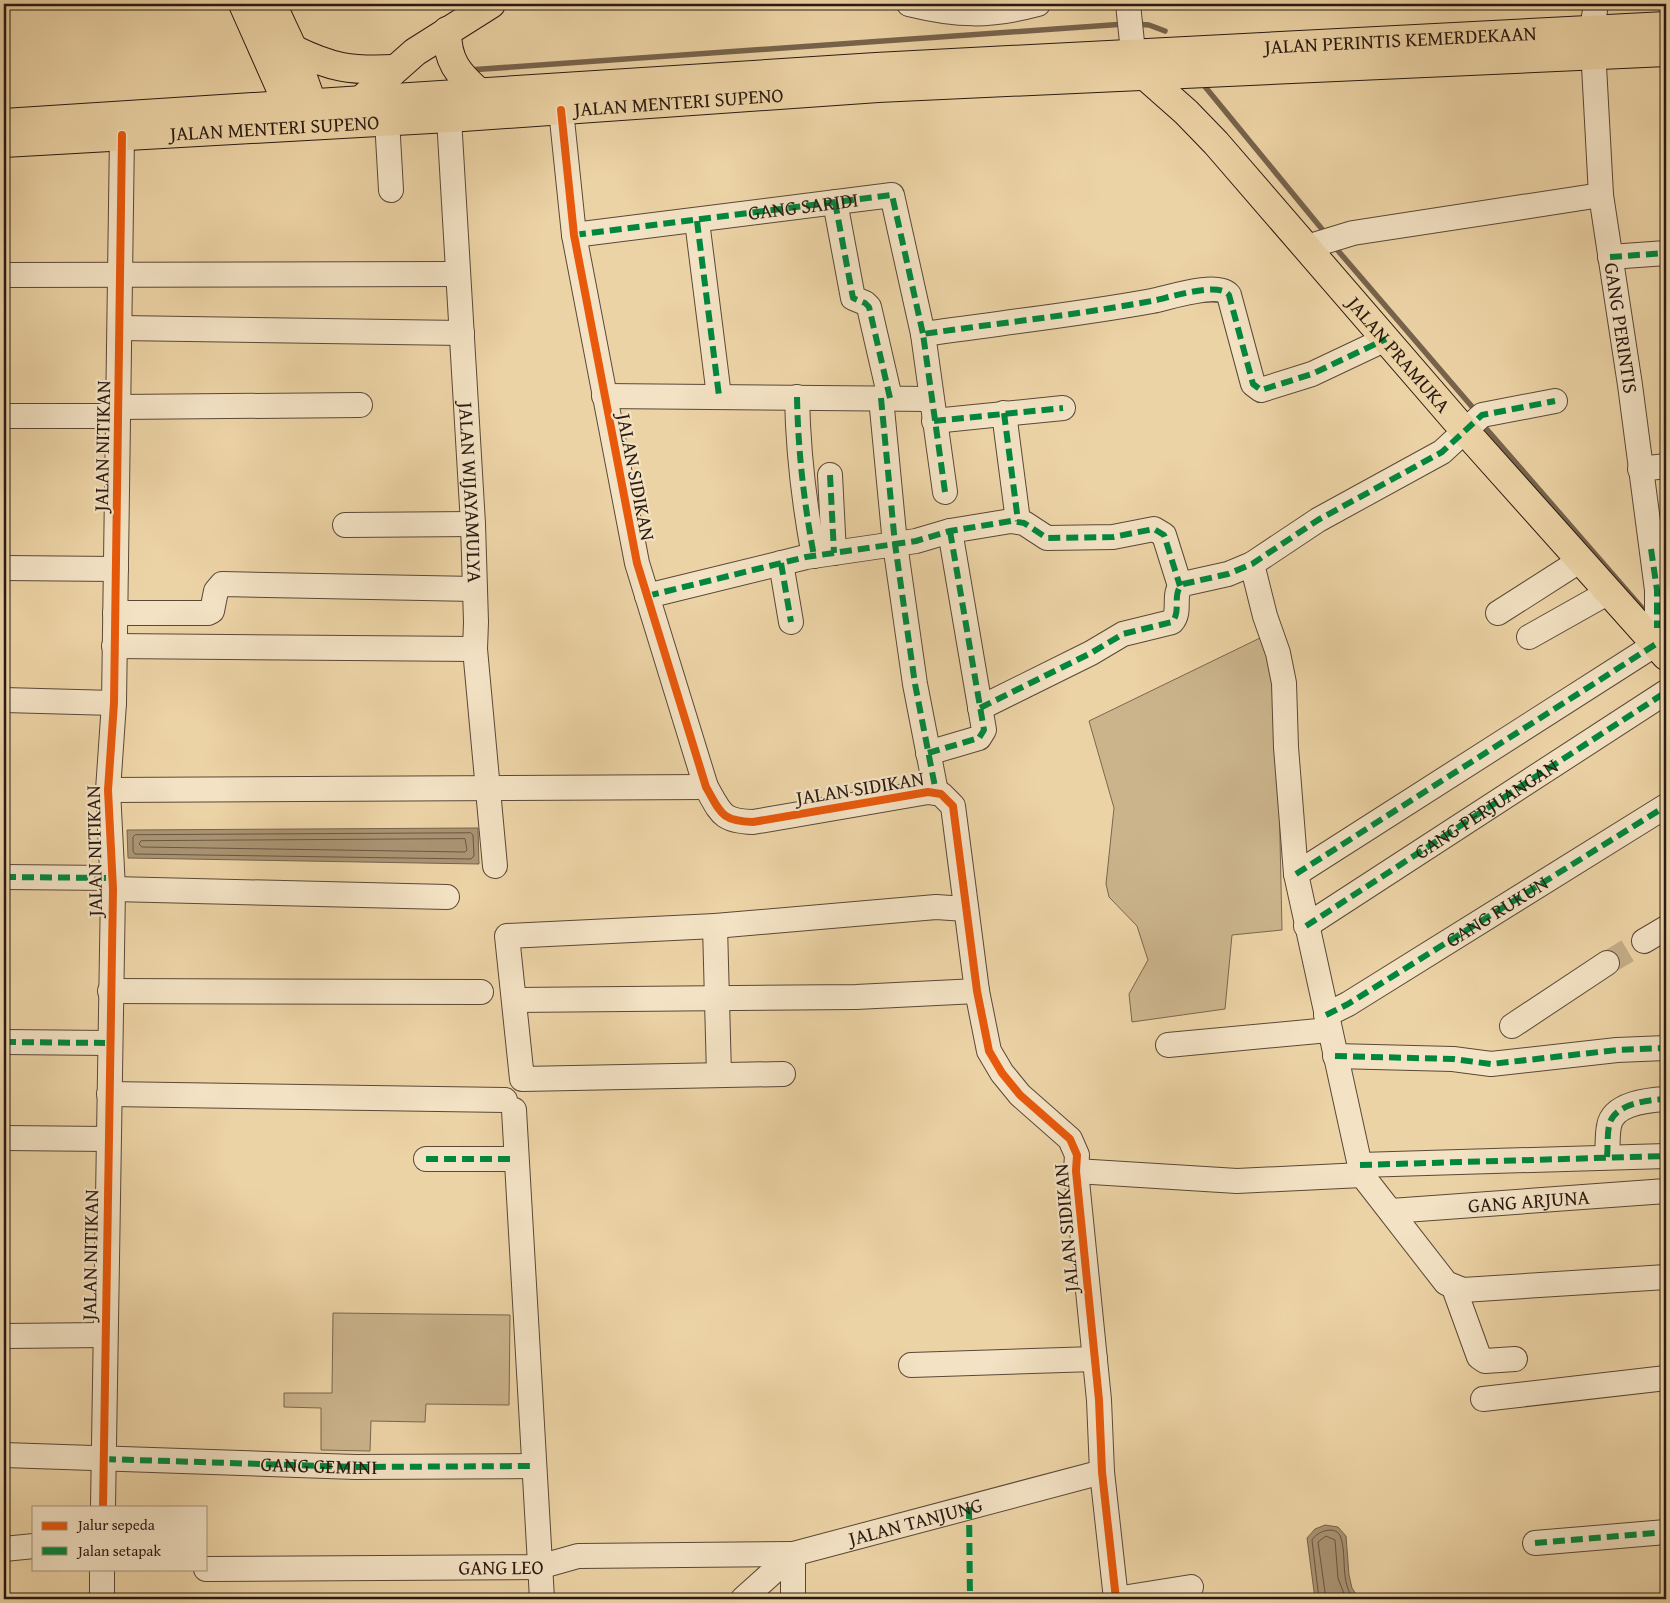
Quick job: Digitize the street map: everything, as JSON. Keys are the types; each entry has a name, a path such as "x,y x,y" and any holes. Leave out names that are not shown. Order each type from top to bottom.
{"main road":[{"path":"243,4 280,53 359,71 394,69"},
{"path":"272,4 280,53 304,114"},
{"path":"356,111 394,69 485,5"},
{"name":"JALAN PERINTIS KEMERDEKAAN","path":"1133,35 1594,29 1666,26"},
{"name":"JALAN PERINTIS KEMERDEKAAN","path":"1594,29 1666,52"},
{"path":"447,31 447,48 450,57 462,78 480,93"},
{"name":"JALAN MENTERI SUPENO","path":"356,111 387,120 449,118 560,110 877,78 1133,35"},
{"name":"JALAN PRAMUKA","path":"1133,35 1210,138 1308,247 1465,431 1609,592 1661,636"},
{"path":"238,107 260,95 267,84 280,53"},
{"name":"JALAN MENTERI SUPENO","path":"4,143 122,135 304,114 356,111 480,93 877,78"},
{"name":"JALAN MENTERI SUPENO","path":"4,123 238,107 304,114"}],"street":[{"path":"909,4 955,14 982,15 1038,4"},
{"name":"GANG PERINTIS","path":"1594,29 1601,195 1630,385 1657,590 1661,636"},
{"name":"JALAN SIDIKAN","path":"560,110 574,235 637,563 706,787 722,814 737,822 753,822 910,794 936,792 946,797 953,806 977,992 989,1052 1020,1096 1070,1139 1077,1156 1076,1171 1095,1359 1102,1472 1116,1599"},
{"name":"JALAN WIJAYAMULYA","path":"449,118 473,524 475,649 495,866"},
{"path":"387,120 392,190"},
{"name":"JALAN NITIKAN","path":"103,1506 112,883 108,790 114,703 122,135"},
{"name":"GANG SARIDI","path":"574,235 892,195 923,334"},
{"path":"1308,247 1353,233 1601,195"},
{"path":"835,202 853,298 865,303 869,307 885,398 895,544 915,684 936,792"},
{"path":"697,220 720,396"},
{"path":"1610,258 1666,253"},
{"path":"4,275 457,274"},
{"path":"945,492 932,410 923,334 1109,307 1210,289 1226,292 1237,319 1253,384 1261,390 1312,374 1386,339"},
{"path":"120,328 462,333"},
{"path":"604,396 885,398 932,410 1004,413 1063,408"},
{"path":"796,397 797,445 824,554"},
{"path":"980,708 1091,653 1123,634 1172,622 1176,616 1177,592 1180,586 1187,582 1228,574 1252,564 1318,520 1442,452 1482,415 1555,401"},
{"path":"4,416 360,405"},
{"path":"1004,413 1018,521"},
{"path":"1640,469 1666,466"},
{"path":"824,554 830,475"},
{"path":"647,596 824,554 916,541 950,531 1018,521 1047,538 1113,537 1150,529 1164,535 1180,586"},
{"path":"345,525 473,524"},
{"path":"928,753 980,738 984,730 950,531"},
{"path":"1498,613 1581,560"},
{"path":"781,563 791,622"},
{"path":"1252,564 1265,616 1278,653 1284,684 1286,747 1296,874 1361,1170 1421,1254 1446,1284 1454,1288 1463,1290 1666,1277"},
{"path":"4,568 116,569"},
{"path":"115,613 208,613 212,611 216,591 222,584 475,589"},
{"path":"1529,637 1609,592"},
{"path":"1296,874 1661,636"},
{"path":"114,646 475,649"},
{"name":"GANG PERJUANGAN","path":"1306,926 1666,692"},
{"path":"4,700 114,703"},
{"path":"108,790 489,790 706,787"},
{"name":"GANG RUKUN","path":"1327,1022 1348,1004 1666,806"},
{"path":"4,877 447,897"},
{"path":"782,1074 522,1079 507,936 715,926 936,907 966,909"},
{"path":"715,926 719,1075"},
{"path":"1644,941 1666,928"},
{"path":"1512,1026 1607,963"},
{"path":"110,992 481,992"},
{"path":"514,1000 856,997 977,992"},
{"path":"1168,1045 1327,1022"},
{"path":"4,1042 109,1043"},
{"path":"1335,1056 1436,1058 1491,1064 1617,1050 1666,1048"},
{"path":"109,1094 510,1105 516,1159 542,1599"},
{"path":"1607,1158 1609,1124 1617,1114 1636,1104 1666,1099"},
{"path":"4,1138 108,1139"},
{"path":"1076,1171 1237,1181 1361,1170 1666,1156"},
{"path":"426,1159 516,1159"},
{"name":"GANG ARJUNA","path":"1391,1211 1666,1190"},
{"path":"1454,1288 1480,1357 1485,1361 1515,1359"},
{"path":"4,1336 105,1335"},
{"path":"911,1365 1095,1359"},
{"path":"1483,1399 1666,1378"},
{"name":"GANG GEMINI","path":"4,1455 355,1468 534,1466"},
{"name":"JALAN TANJUNG","path":"743,1599 793,1554 1102,1472"},
{"path":"1535,1543 1666,1532"},
{"path":"4,1549 32,1546"},
{"path":"793,1554 793,1599"},
{"name":"GANG LEO","path":"208,1569 539,1568 578,1556 793,1554"},
{"path":"102,1570 102,1599"},
{"path":"1116,1599 1190,1587"}],"shaded area":[{"path":"1262,637 1277,700 1282,930 1232,935 1225,1009 1132,1022 1129,994 1148,960 1137,926 1109,897 1106,884 1114,808 1089,721"},
{"path":"333,1313 510,1315 509,1405 426,1404 425,1422 371,1421 370,1451 321,1450 321,1408 284,1407 284,1393 332,1393"}],"water":[{"path":"478,828 479,864 128,858 127,830"},
{"path":"1325,1525 1338,1527 1346,1536 1349,1575 1352,1588 1359,1599 1315,1599 1307,1538 1315,1529"}],"waterway":[{"path":"469,70 1125,24"},
{"path":"1134,24 1149,25 1165,31"},
{"path":"1202,83 1326,234"},
{"path":"1334,246 1474,409"},
{"path":"1483,425 1649,616"}],"tunnel":[{"path":"1607,963 1644,941"}],"marked path":[{"path":"574,235 892,195 923,334"},
{"path":"835,202 853,298 865,303 869,307 890,398"},
{"path":"697,221 719,396"},
{"path":"1610,257 1666,253"},
{"path":"945,492 923,334 1095,311 1204,290 1223,291 1229,295 1253,384 1261,390 1312,374 1386,339"},
{"path":"797,397 802,477 814,556"},
{"path":"881,398 895,544 915,684 936,792"},
{"path":"980,708 1091,653 1123,634 1172,622 1175,618 1179,588 1183,584 1228,574 1252,564 1318,520 1442,452 1482,415 1555,401"},
{"path":"934,421 1063,408"},
{"path":"1004,413 1018,521"},
{"path":"830,475 834,553"},
{"path":"647,596 806,557 916,541 950,531 1011,521 1024,523 1047,538 1113,537 1154,529 1164,535 1180,586"},
{"path":"928,753 979,738 984,730 950,531"},
{"path":"1651,549 1657,590 1657,628"},
{"path":"781,563 791,622"},
{"path":"1296,874 1656,644"},
{"path":"1306,926 1666,692"},
{"path":"1326,1015 1348,1004 1666,806"},
{"path":"4,877 112,878"},
{"path":"4,1042 109,1043"},
{"path":"1335,1056 1453,1059 1491,1064 1617,1050 1666,1048"},
{"path":"1607,1157 1609,1126 1617,1112 1633,1104 1666,1099"},
{"path":"1360,1165 1666,1156"},
{"path":"426,1159 516,1159"},
{"path":"104,1459 355,1467 534,1466"},
{"path":"969,1507 970,1599"},
{"path":"1535,1543 1666,1532"}],"cycle path":[{"path":"561,110 574,235 637,563 706,787 711,796 723,814 734,820 753,822 928,792 941,794 953,806 977,991 989,1051 1002,1073 1020,1095 1070,1139 1077,1155 1076,1171 1099,1400 1102,1472 1116,1599"},
{"path":"103,1506 113,889 108,790 114,703 122,135"}]}
